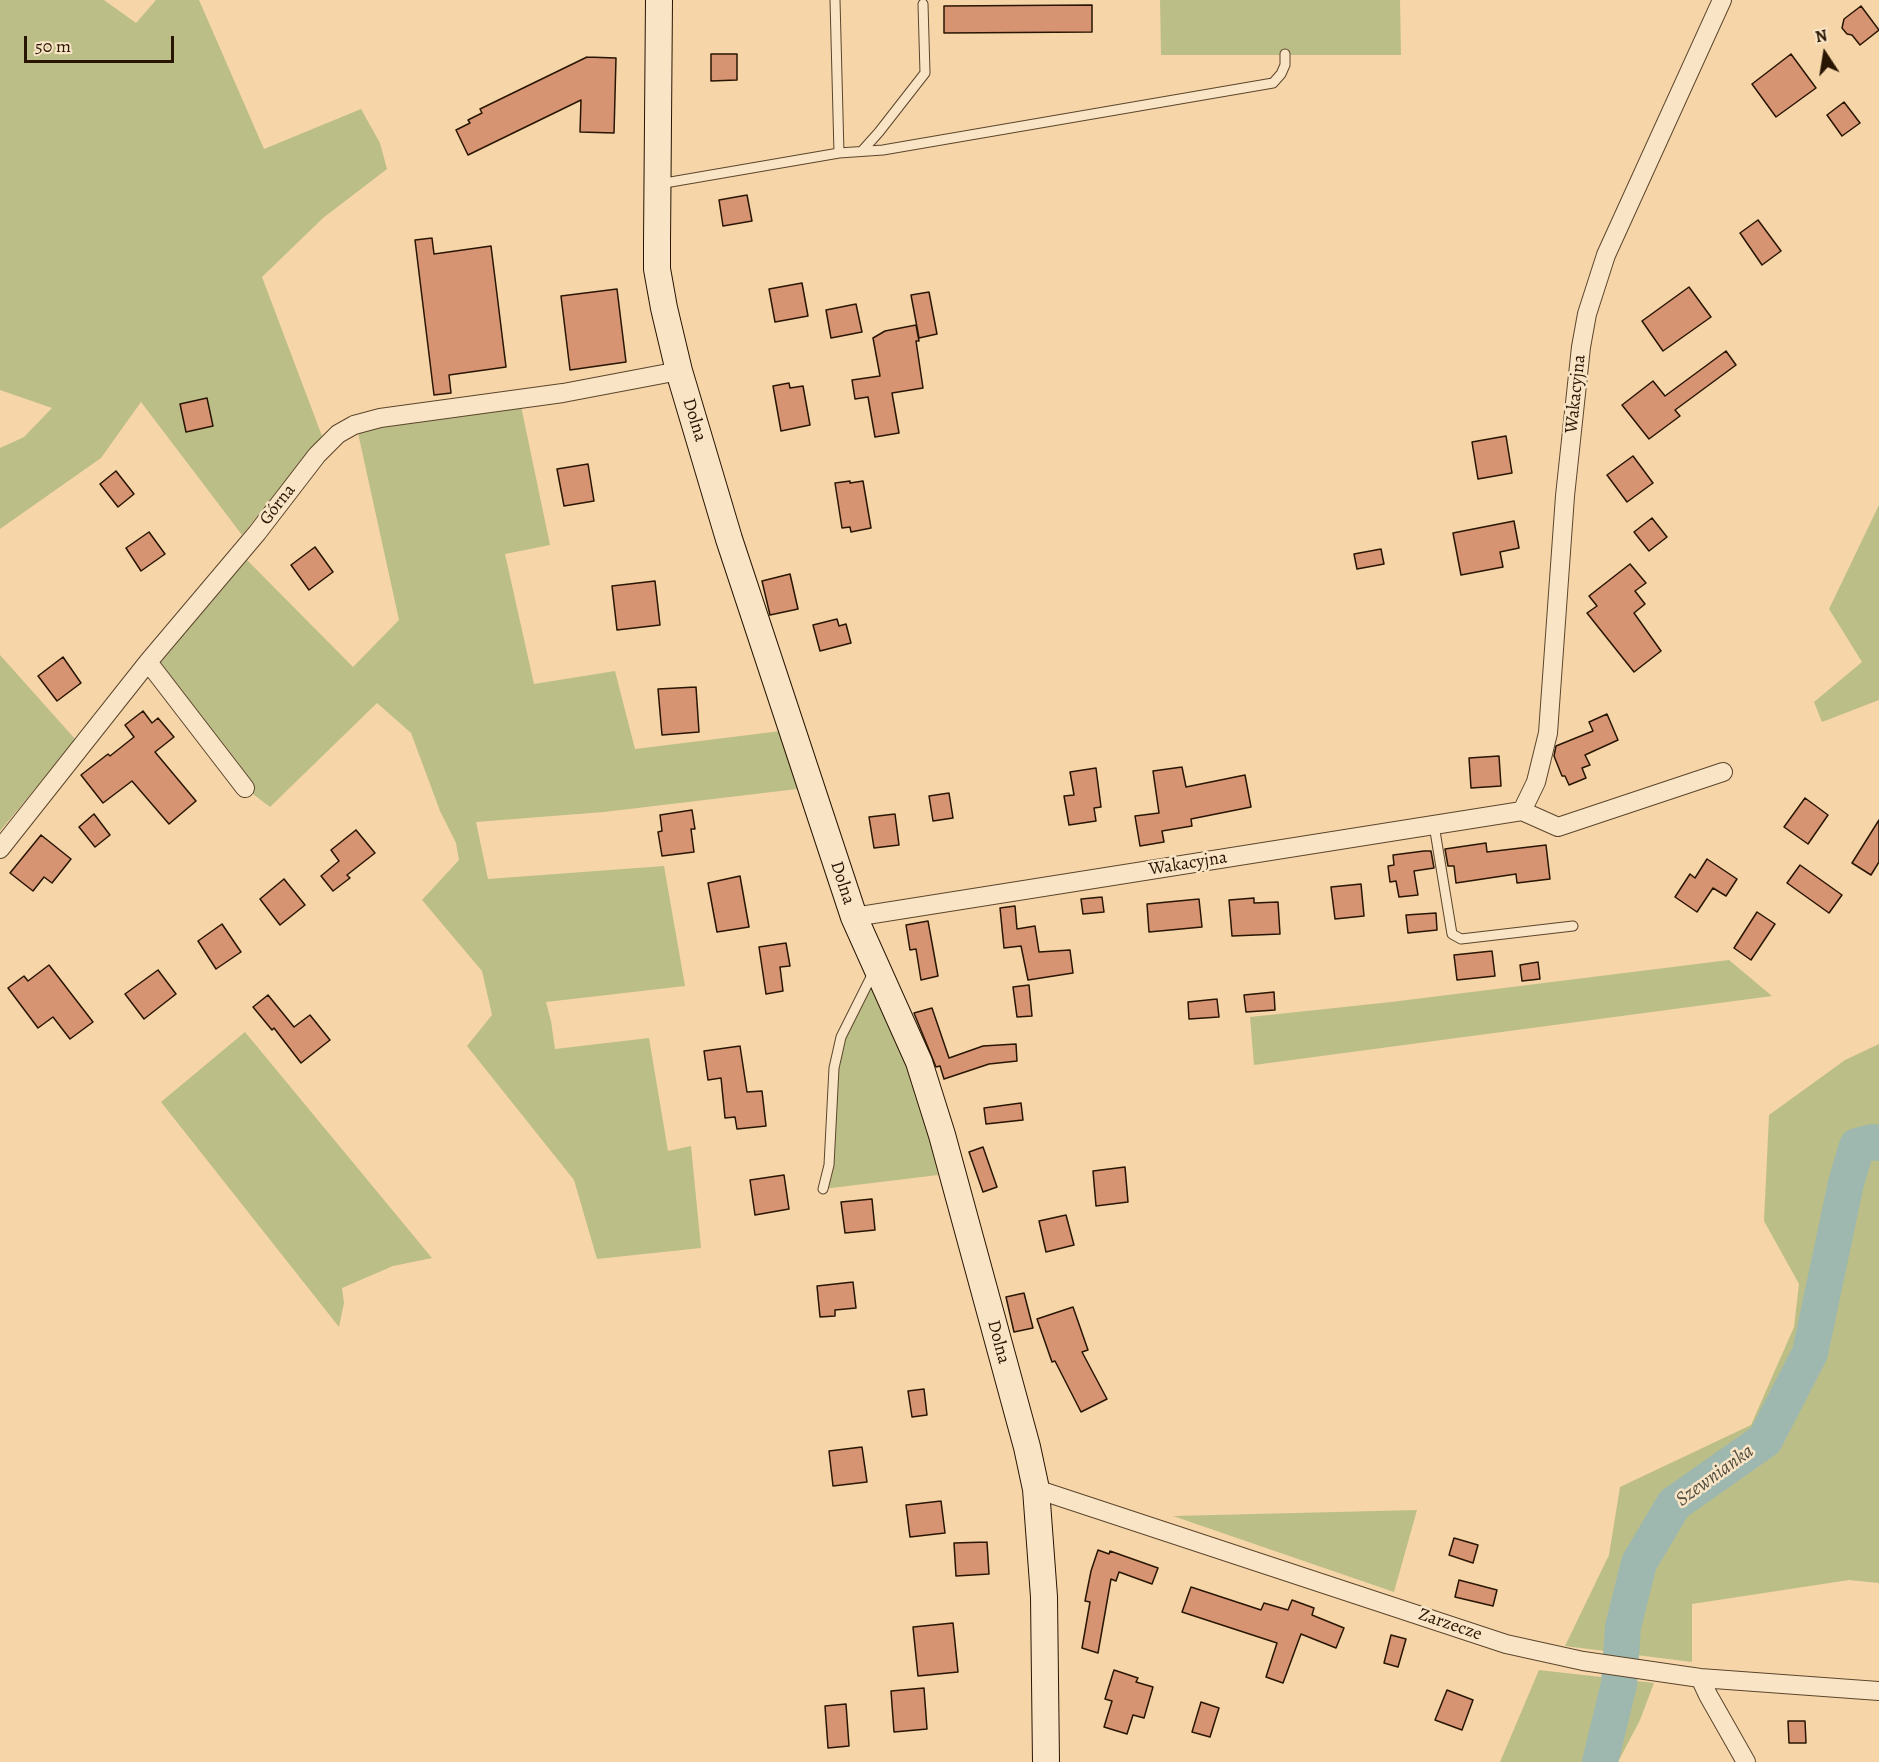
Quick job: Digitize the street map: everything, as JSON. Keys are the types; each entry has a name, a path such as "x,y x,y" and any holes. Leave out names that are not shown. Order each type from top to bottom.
{"street":[{"name":"Dolna","path":"659,0 657,269 664,308 679,371 765,651 854,917 919,1062 942,1135 1027,1448 1036,1489 1044,1597 1046,1762"},
{"name":"Wakacyjna","path":"854,917 1522,811 1536,782 1548,733 1565,496 1581,346 1587,314 1606,255 1722,0"},
{"name":"Górna","path":"0,849 148,662 256,533 317,455 338,434 380,418 563,393 679,371"},
{"path":"148,662 246,788"},
{"path":"1522,811 1558,827 1723,772"},
{"name":"Zarzecze","path":"1036,1489 1506,1644 1583,1661 1700,1678 1879,1691"},
{"path":"1700,1678 1746,1762"}],"lane":[{"path":"835,0 839,153"},
{"path":"862,151 926,73 923,4"},
{"path":"656,184 839,153 883,150 1273,83 1285,65 1285,54"},
{"path":"1434,825 1452,934 1461,939 1573,926"},
{"path":"823,1189 829,1165 834,1068 841,1037 876,969"}],"green space":[{"path":"0,0 104,0 136,23 156,0 199,0 264,149 361,109 380,143 387,169 323,218 262,277 322,436 242,535 141,402 101,458 0,529 0,448 24,437 52,408 0,390"},
{"path":"1160,0 1400,0 1401,55 1161,55"},
{"path":"521,406 550,545 505,554 534,684 615,671 635,749 781,731 797,789 604,812 476,822 488,879 664,866 685,986 546,1002 555,1049 649,1038 668,1151 691,1146 701,1248 597,1259 574,1180 467,1046 492,1015 482,971 422,900 459,860 456,843 440,811 411,733 377,703 270,807 245,788 154,670 246,559 353,667 399,620 358,433 391,423"},
{"path":"1879,505 1879,700 1822,722 1814,702 1862,662 1829,609"},
{"path":"0,655 76,740 0,831"},
{"path":"1729,960 1772,996 1254,1065 1250,1017"},
{"path":"870,981 916,1084 938,1175 823,1189 841,1037"},
{"path":"245,1032 432,1258 393,1266 342,1288 344,1303 339,1327 161,1102"},
{"path":"1879,1044 1879,1583 1849,1580 1692,1604 1692,1662 1565,1646 1609,1555 1620,1487 1751,1425 1794,1327 1799,1284 1764,1221 1769,1115 1845,1060"},
{"path":"1417,1510 1394,1592 1173,1516"},
{"path":"1539,1670 1654,1683 1640,1720 1618,1762 1500,1762"}],"building":[{"path":"1092,5 1092,32 944,33 944,6"},
{"path":"1861,6 1879,30 1860,45 1842,28 1844,19"},
{"path":"711,54 737,54 737,80 711,81"},
{"path":"1791,54 1816,88 1776,117 1752,84"},
{"path":"587,57 616,58 614,133 580,132 581,100 468,155 456,130 470,123 468,120 482,113 480,109"},
{"path":"1844,102 1860,123 1842,136 1827,115"},
{"path":"747,195 752,221 723,226 719,200"},
{"path":"1758,220 1781,251 1762,265 1740,233"},
{"path":"432,238 434,254 491,246 506,367 449,375 451,393 434,395 415,240"},
{"path":"802,283 808,316 775,322 769,289"},
{"path":"1689,287 1711,317 1663,351 1642,321"},
{"path":"617,289 626,362 570,370 561,296"},
{"path":"929,292 937,334 919,338 911,295"},
{"path":"856,304 862,332 831,338 826,310"},
{"path":"916,325 923,388 892,393 899,433 875,437 868,397 855,399 852,380 880,376 873,338 885,331"},
{"path":"1726,351 1736,365 1675,410 1680,416 1649,439 1622,405 1653,381 1665,396"},
{"path":"789,383 790,388 803,386 810,425 781,431 773,386"},
{"path":"207,398 213,426 186,432 180,404"},
{"path":"1506,436 1512,473 1478,479 1472,442"},
{"path":"1633,456 1653,483 1627,502 1607,475"},
{"path":"588,464 594,501 564,506 557,469"},
{"path":"116,471 134,494 118,507 100,484"},
{"path":"850,481 850,483 863,481 871,528 851,532 850,527 842,528 835,483"},
{"path":"1652,518 1667,537 1649,551 1634,532"},
{"path":"1514,521 1519,548 1500,552 1503,567 1461,575 1453,533"},
{"path":"149,532 165,554 141,571 126,548"},
{"path":"315,547 333,572 309,590 291,565"},
{"path":"1381,549 1384,564 1357,569 1354,554"},
{"path":"1630,564 1646,583 1635,591 1645,604 1634,613 1661,651 1634,672 1587,613 1597,606 1589,596"},
{"path":"790,574 798,609 770,615 762,581"},
{"path":"655,581 660,625 617,630 612,586"},
{"path":"837,619 839,626 846,624 851,643 820,651 813,625"},
{"path":"63,657 81,683 57,701 38,676"},
{"path":"696,687 699,732 662,735 658,689"},
{"path":"143,711 152,723 158,718 174,737 155,752 196,801 169,824 132,781 103,803 81,775 134,737 125,725"},
{"path":"1607,714 1618,740 1585,755 1590,765 1582,768 1586,778 1569,785 1565,776 1562,776 1554,756 1556,746 1593,731 1589,722"},
{"path":"1499,756 1501,786 1471,788 1469,758"},
{"path":"1182,767 1186,787 1245,775 1251,807 1191,819 1192,826 1162,831 1164,842 1140,846 1135,816 1159,813 1153,771"},
{"path":"1096,768 1101,807 1094,808 1096,821 1069,825 1064,796 1074,795 1070,772"},
{"path":"949,793 953,818 933,821 929,796"},
{"path":"1805,798 1828,815 1808,844 1784,827"},
{"path":"692,810 695,829 691,829 694,852 662,856 658,832 662,831 660,815"},
{"path":"94,814 110,835 95,847 79,827"},
{"path":"895,814 899,845 874,848 869,817"},
{"path":"1879,820 1879,862 1871,875 1852,863"},
{"path":"356,830 375,853 347,875 350,878 333,891 321,876 339,861 331,850"},
{"path":"41,835 71,859 52,883 44,877 33,891 10,873"},
{"path":"1486,843 1487,852 1546,845 1550,879 1517,883 1516,874 1456,883 1454,866 1448,866 1445,849"},
{"path":"1431,851 1434,868 1414,871 1418,895 1399,897 1396,881 1390,882 1388,866 1394,865 1393,855"},
{"path":"1707,859 1737,879 1726,896 1713,888 1697,912 1675,897 1690,874 1695,878"},
{"path":"1800,865 1842,895 1829,913 1787,883"},
{"path":"740,876 749,927 717,932 708,883"},
{"path":"284,879 305,905 280,925 260,899"},
{"path":"1361,884 1364,916 1335,919 1331,887"},
{"path":"1102,897 1104,912 1083,914 1081,899"},
{"path":"1254,898 1254,903 1278,902 1280,934 1232,936 1229,900"},
{"path":"1199,899 1202,927 1149,932 1147,904"},
{"path":"1015,906 1017,929 1035,926 1039,952 1070,950 1073,973 1028,980 1021,946 1004,948 1000,908"},
{"path":"1757,912 1775,924 1751,960 1734,948"},
{"path":"1436,913 1437,930 1408,933 1406,915"},
{"path":"928,921 938,976 921,980 916,949 910,950 906,925"},
{"path":"222,924 241,952 216,969 198,941"},
{"path":"786,943 790,966 780,967 783,991 766,994 759,947"},
{"path":"1492,951 1495,976 1457,980 1454,955"},
{"path":"1538,962 1540,979 1522,981 1520,965"},
{"path":"49,965 93,1022 70,1039 53,1017 38,1028 8,988 24,976 28,981"},
{"path":"158,970 176,994 144,1019 125,994"},
{"path":"1029,985 1032,1016 1017,1017 1013,987"},
{"path":"1274,992 1275,1010 1246,1012 1244,995"},
{"path":"268,995 294,1027 310,1015 330,1040 301,1063 274,1028 272,1030 253,1007"},
{"path":"1217,999 1219,1017 1189,1019 1188,1002"},
{"path":"932,1008 949,1058 983,1046 1016,1044 1017,1061 989,1064 944,1079 940,1066 936,1067 914,1013"},
{"path":"740,1046 747,1092 762,1091 766,1126 737,1129 735,1117 725,1118 721,1078 708,1080 704,1051"},
{"path":"1021,1103 1023,1120 986,1124 984,1108"},
{"path":"983,1147 997,1187 983,1192 969,1152"},
{"path":"1125,1167 1128,1202 1096,1206 1093,1171"},
{"path":"784,1175 789,1209 755,1215 750,1180"},
{"path":"872,1199 875,1230 845,1233 841,1202"},
{"path":"1066,1215 1074,1245 1046,1252 1039,1221"},
{"path":"853,1282 856,1308 835,1310 835,1316 820,1317 817,1286"},
{"path":"1024,1293 1033,1328 1014,1332 1006,1297"},
{"path":"1073,1307 1088,1350 1082,1352 1107,1399 1081,1412 1055,1361 1052,1362 1037,1319"},
{"path":"924,1389 927,1415 912,1417 908,1391"},
{"path":"862,1447 867,1482 833,1486 829,1451"},
{"path":"941,1501 945,1533 910,1537 906,1505"},
{"path":"1454,1538 1478,1545 1473,1563 1449,1555"},
{"path":"987,1542 989,1574 956,1576 954,1543"},
{"path":"1098,1550 1109,1554 1110,1551 1158,1568 1152,1584 1119,1572 1116,1581 1111,1579 1098,1653 1082,1648 1090,1602 1085,1601"},
{"path":"1459,1580 1497,1590 1493,1606 1455,1597"},
{"path":"1191,1587 1261,1610 1264,1603 1288,1610 1292,1600 1314,1608 1312,1615 1344,1628 1336,1648 1301,1634 1283,1683 1266,1677 1277,1643 1182,1612"},
{"path":"953,1623 958,1672 918,1676 913,1627"},
{"path":"1391,1635 1406,1639 1398,1667 1384,1663"},
{"path":"1114,1670 1138,1678 1136,1682 1153,1687 1144,1718 1133,1715 1127,1734 1104,1727 1112,1701 1105,1699"},
{"path":"924,1688 927,1729 894,1732 891,1691"},
{"path":"1447,1690 1473,1700 1462,1730 1435,1720"},
{"path":"1201,1702 1219,1708 1210,1737 1192,1732"},
{"path":"846,1704 849,1746 828,1748 825,1706"},
{"path":"1788,1721 1805,1721 1806,1743 1789,1743"}],"waterway":[{"name":"Szewnianka","path":"1600,1762 1619,1684 1623,1627 1639,1563 1674,1504 1765,1440 1810,1353 1846,1183 1857,1146 1873,1142 1879,1143"}]}
